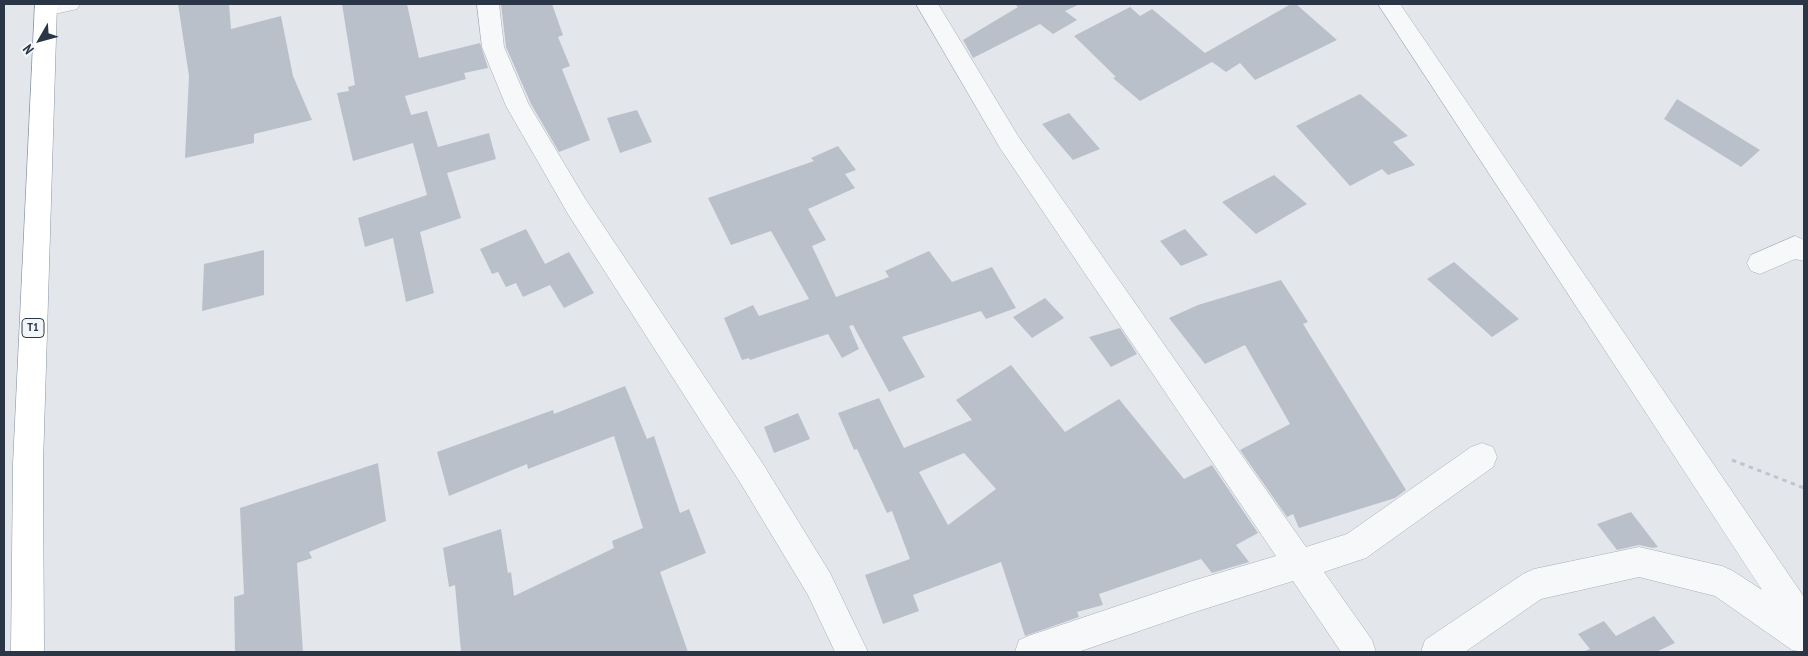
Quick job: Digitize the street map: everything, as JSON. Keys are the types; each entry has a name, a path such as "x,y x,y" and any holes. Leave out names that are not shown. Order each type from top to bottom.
{"highway":[{"name":"T1","path":"27,652 28,464 53,6"}],"street":[{"path":"488,4 493,47 518,106 577,207 752,474 819,584 852,652"},
{"path":"927,4 1009,142 1360,652"},
{"path":"1389,4 1804,625"},
{"path":"1760,263 1795,247 1804,251"},
{"path":"1031,652 1192,597 1355,547 1482,457"},
{"path":"1437,652 1534,586 1639,562 1722,582 1804,638"}],"path":[{"path":"1679,436 1732,460 1804,488"}],"building":[{"path":"178,4 229,4 231,29 281,16 293,76 312,120 254,134 254,143 185,158 189,76"},
{"path":"342,4 407,4 419,58 480,43 488,68 464,73 466,79 405,96 411,115 427,111 438,147 489,133 496,159 447,173 461,218 420,232 434,293 406,302 393,238 365,247 358,218 427,195 413,143 353,161 337,93 349,91 348,87 355,85"},
{"path":"501,4 552,4 563,35 558,37 570,66 562,69 590,140 559,152 531,104 506,47"},
{"path":"1014,4 1080,4 1065,11 1077,20 1053,34 1040,24 973,58 963,40 1018,7"},
{"path":"1291,4 1296,4 1337,40 1255,80 1240,63 1226,72 1212,62 1140,101 1113,78 1116,77 1074,36 1130,7 1140,16 1152,9 1205,53"},
{"path":"1360,94 1408,136 1393,142 1415,165 1388,175 1382,169 1350,186 1296,126"},
{"path":"1677,99 1760,150 1741,167 1664,119"},
{"path":"637,110 652,142 620,153 607,118"},
{"path":"1069,113 1100,149 1073,160 1042,124"},
{"path":"838,146 856,170 845,174 855,188 808,209 826,240 812,246 836,297 889,277 885,271 929,251 952,282 992,267 1016,308 986,319 981,311 902,337 925,377 889,392 853,325 849,326 859,349 842,358 828,334 750,360 749,358 742,360 724,318 753,305 759,316 809,299 771,231 731,245 708,198 814,161 811,158"},
{"path":"1274,175 1307,204 1256,234 1222,202"},
{"path":"526,229 545,264 569,252 594,293 564,308 550,285 523,297 516,283 506,287 498,272 492,274 480,249"},
{"path":"1185,229 1208,255 1181,266 1160,241"},
{"path":"264,250 264,295 202,311 204,264"},
{"path":"1454,262 1519,319 1492,337 1427,279"},
{"path":"1281,280 1308,322 1303,324 1406,490 1395,498 1299,528 1293,514 1287,517 1240,450 1290,424 1245,345 1205,364 1169,318 1198,305"},
{"path":"1045,298 1064,318 1032,338 1013,317"},
{"path":"1120,328 1137,354 1111,367 1089,337"},
{"path":"1011,365 1065,432 1119,399 1184,479 1212,465 1258,533 1236,545 1249,562 1212,573 1201,559 1099,594 1103,605 1077,612 1079,617 1025,636 1001,562 913,595 919,611 883,624 865,575 910,559 892,511 887,513 857,449 854,450 838,413 879,398 904,448 972,420 956,400","holes":["964,453 996,489 948,525 919,472"]},
{"path":"625,386 647,439 654,436 680,513 689,509 706,553 660,572 688,652 461,652 455,585 449,587 443,548 501,529 508,573 511,572 514,596 614,548 612,541 643,528 614,436 528,469 527,464 449,496 437,452 553,410 554,414"},
{"path":"798,413 810,439 774,453 764,427"},
{"path":"378,463 386,521 309,552 312,558 297,563 303,652 235,652 234,597 244,594 240,508"},
{"path":"1631,512 1658,547 1653,548 1639,545 1617,550 1597,524"},
{"path":"1654,616 1675,643 1656,652 1582,652 1590,649 1578,634 1604,621 1616,636"}]}
